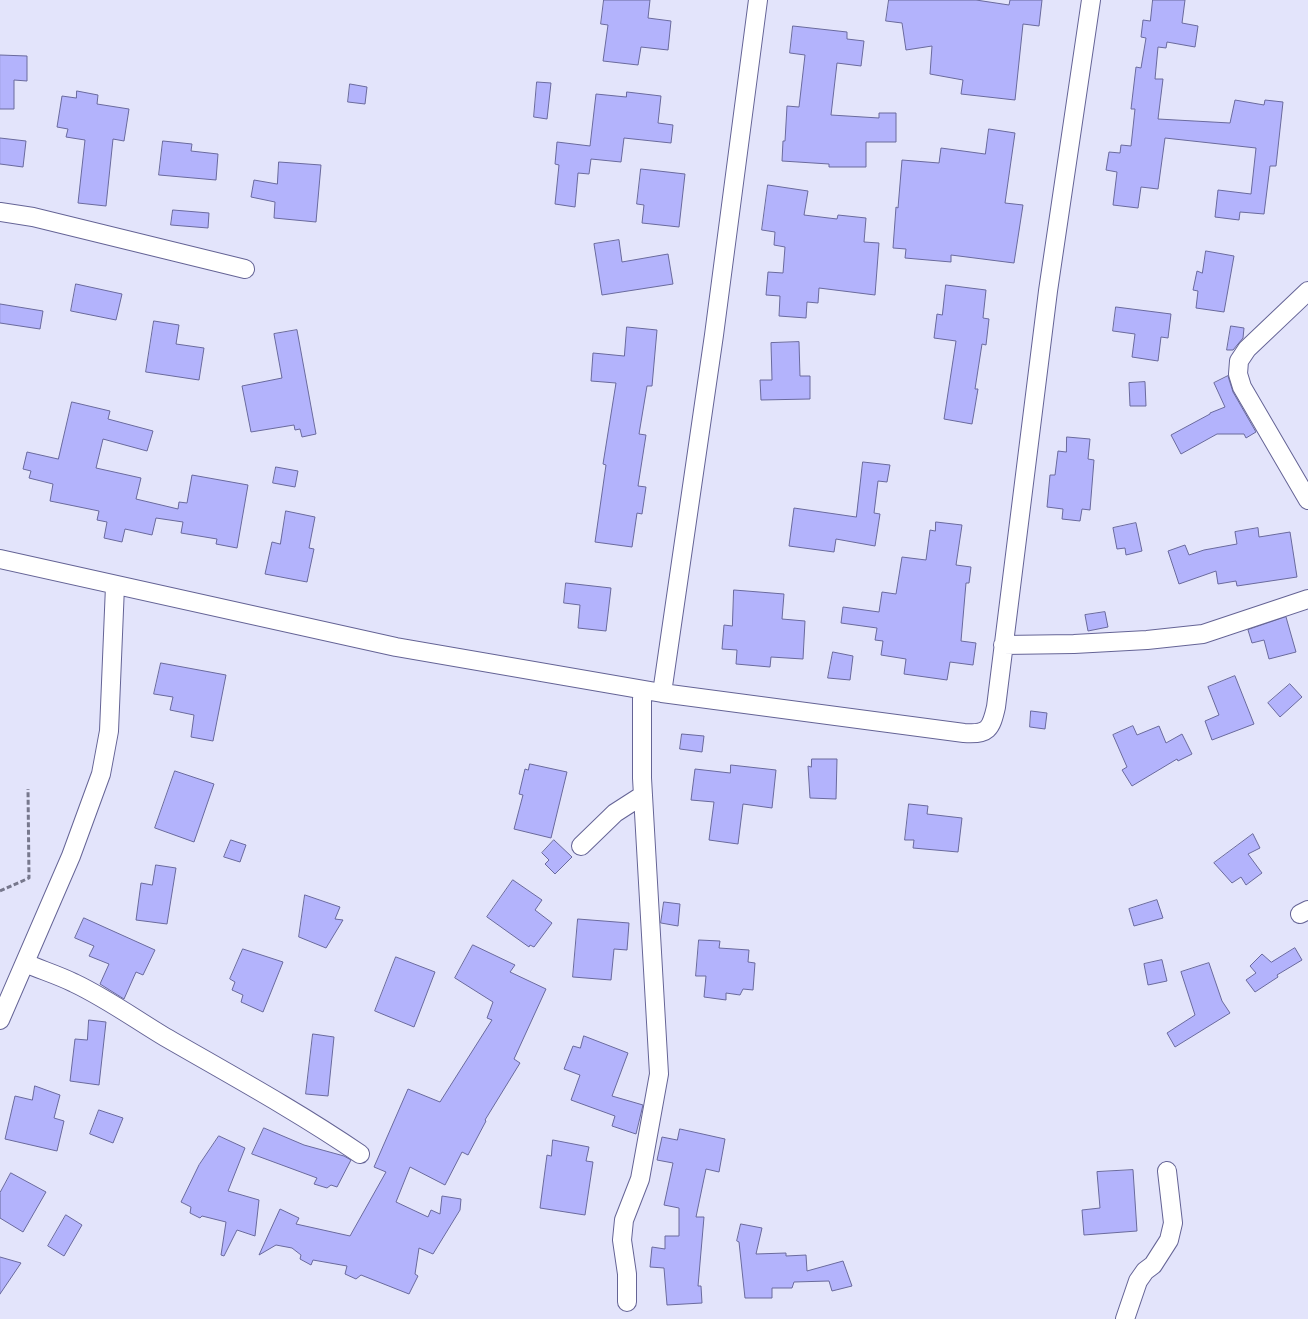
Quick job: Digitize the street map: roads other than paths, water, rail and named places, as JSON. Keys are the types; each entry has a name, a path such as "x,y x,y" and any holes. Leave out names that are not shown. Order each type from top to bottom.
{"street":[{"path":"662,694 714,334 758,0"},
{"path":"0,559 396,647 662,694 977,734 986,732 992,724 996,707 1048,291 1091,0"},
{"path":"0,212 33,217 245,270"},
{"path":"1308,291 1247,349 1239,360 1238,374 1242,387 1308,500"},
{"path":"0,1020 71,856 101,774 108,732 115,586"},
{"path":"1004,645 1147,640 1203,634 1308,599"},
{"path":"627,1302 627,1274 622,1240 624,1220 640,1180 658,1074 643,795 642,690"},
{"path":"581,846 615,813 643,795"},
{"path":"24,963 73,982 114,1005 286,1106 360,1154"},
{"path":"1125,1319 1138,1281 1145,1271 1153,1265 1169,1240 1173,1223 1167,1172"}]}
